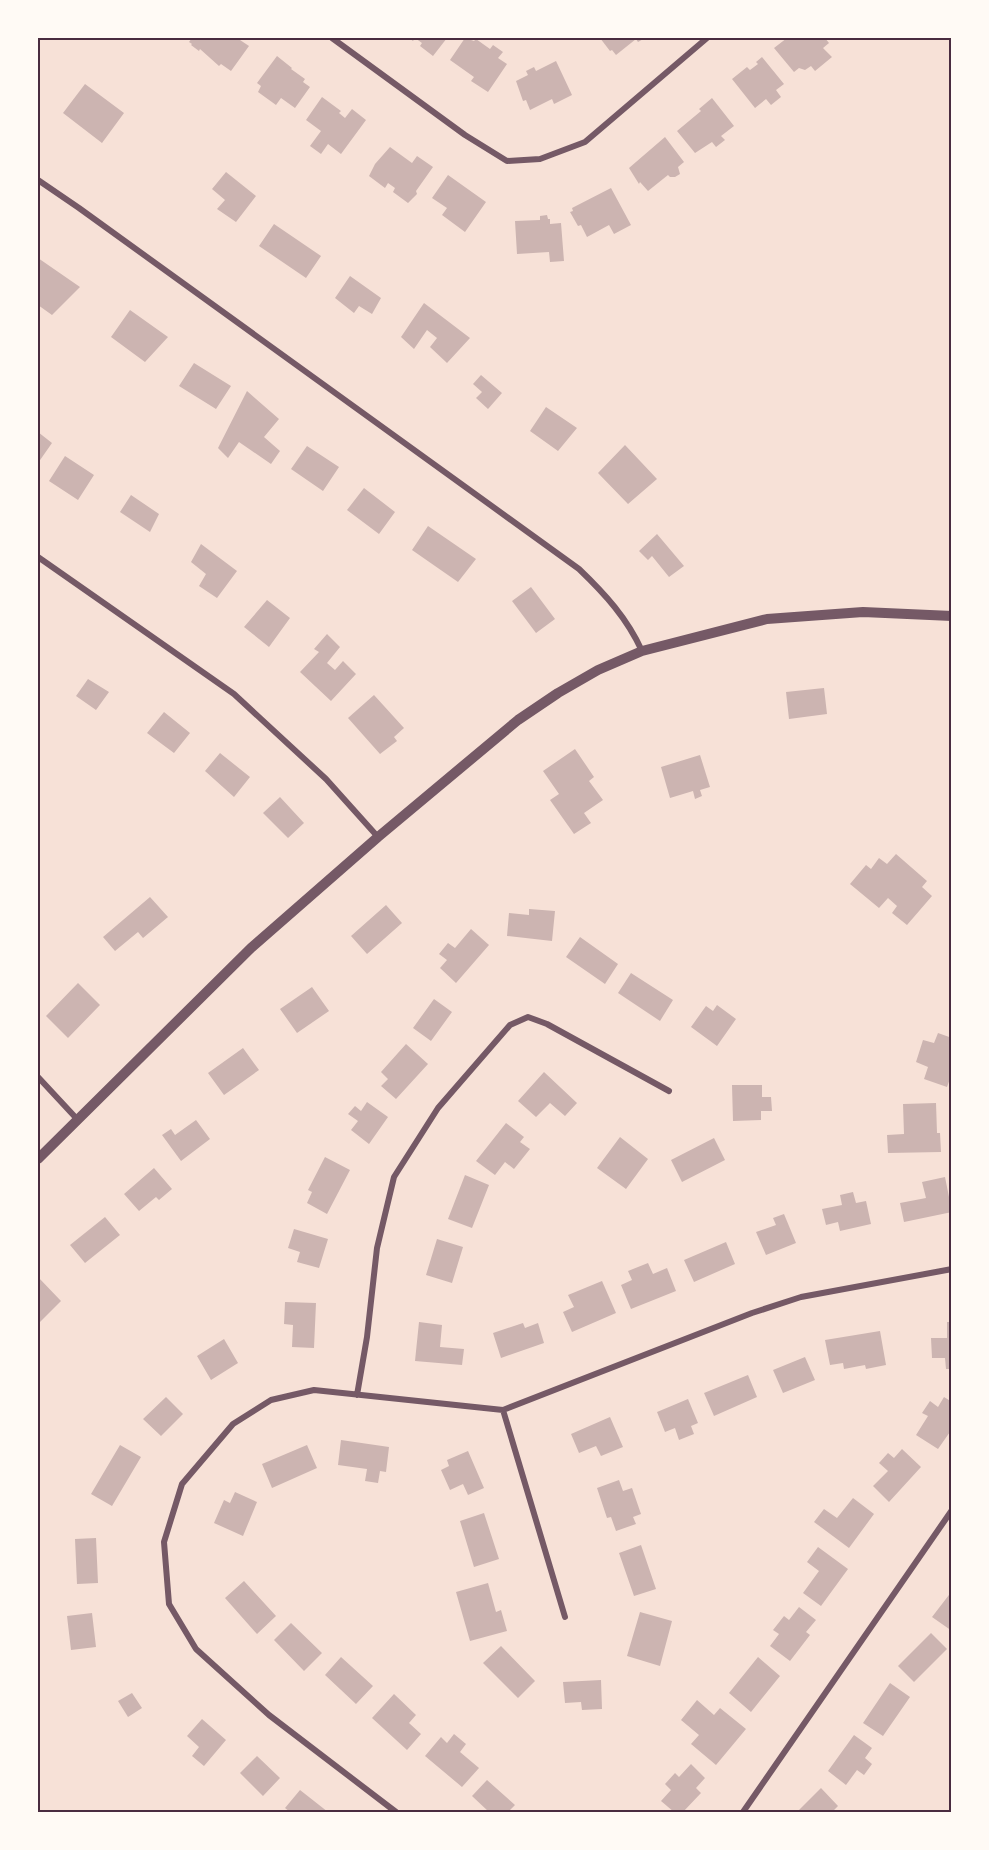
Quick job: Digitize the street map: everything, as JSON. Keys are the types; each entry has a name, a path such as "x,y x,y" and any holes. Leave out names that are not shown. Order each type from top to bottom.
{"street":[{"path":"332,38 465,135 507,161 540,159 585,142 707,38"},
{"path":"38,180 579,569 606,594 633,632 642,651"},
{"path":"38,557 234,694 326,779 378,837"},
{"path":"38,1159 251,948 378,837 518,720 598,670 642,651 767,620 863,612 951,616"},
{"path":"357,1395 367,1337 377,1248 394,1177 438,1108 510,1025 528,1017 563,1032 669,1091"},
{"path":"38,1077 77,1119"},
{"path":"396,1812 269,1715 196,1649 169,1604 164,1542 182,1484 233,1424 271,1400 314,1390 503,1410 752,1313 801,1297 951,1269"},
{"path":"503,1410 565,1617"},
{"path":"743,1812 951,1510"}],"building":[{"path":"192,38 237,38 249,46 231,71 221,64 219,66 200,49 199,51 191,45 189,42"},
{"path":"415,38 447,38 433,56 420,46 422,43"},
{"path":"465,38 474,41 476,39 490,49 493,45 503,52 498,58 507,64 488,92 471,81 474,77 450,60"},
{"path":"600,38 645,38 638,42 636,39 616,55"},
{"path":"787,38 825,38 829,43 823,48 832,57 815,71 811,66 805,70 799,68 794,72 774,48"},
{"path":"277,56 305,79 303,82 310,87 295,108 281,98 276,105 258,92 261,86 257,83"},
{"path":"762,57 784,84 776,90 781,97 771,105 766,99 755,108 732,79 747,67 750,70 758,64 756,62"},
{"path":"556,61 572,95 554,104 552,99 530,110 526,100 523,101 516,81 528,75 526,71 534,67 536,71"},
{"path":"85,84 124,113 102,143 63,113"},
{"path":"322,97 341,111 339,113 345,118 352,109 366,120 341,154 328,144 321,154 310,146 321,131 306,120"},
{"path":"712,98 734,126 721,136 725,140 716,147 712,142 695,153 677,131 701,111 699,109"},
{"path":"665,137 684,162 678,167 680,174 675,177 668,175 648,191 640,182 639,184 629,168"},
{"path":"390,147 412,163 417,156 433,167 416,191 417,194 408,203 393,192 395,188 388,183 385,188 369,176 375,164"},
{"path":"226,172 256,196 236,222 217,209 225,200 212,189"},
{"path":"448,175 486,202 465,232 442,215 447,208 432,198"},
{"path":"611,188 631,225 614,234 609,225 587,237 570,212 573,211 572,208"},
{"path":"547,215 550,224 561,223 564,261 550,262 549,252 517,254 515,221 540,220 540,216"},
{"path":"274,224 321,256 306,278 259,246"},
{"path":"38,258 80,287 52,315 38,305"},
{"path":"350,276 381,298 372,314 359,306 354,313 335,298"},
{"path":"424,303 470,338 447,363 430,347 437,338 427,330 414,349 401,337"},
{"path":"130,310 168,337 145,362 111,337"},
{"path":"194,363 231,386 216,409 179,386"},
{"path":"481,375 502,393 488,409 476,398 482,392 473,384"},
{"path":"247,391 279,419 264,437 280,451 271,464 239,442 228,458 218,448"},
{"path":"546,407 577,428 558,451 530,431"},
{"path":"38,432 52,443 38,463"},
{"path":"625,445 657,479 628,504 598,473"},
{"path":"307,446 339,467 323,491 291,469"},
{"path":"65,456 94,475 78,500 49,481"},
{"path":"364,488 395,512 379,534 347,510"},
{"path":"131,495 159,514 150,532 120,512"},
{"path":"428,526 476,559 458,582 412,550"},
{"path":"657,534 684,566 669,577 652,556 648,560 639,551"},
{"path":"201,544 237,571 217,598 199,586 206,574 191,562"},
{"path":"531,587 555,619 536,633 512,601"},
{"path":"267,600 290,618 269,647 244,627"},
{"path":"327,634 340,647 327,663 335,670 343,661 356,674 331,701 300,672 319,652 314,649"},
{"path":"88,679 109,692 96,710 76,696"},
{"path":"824,688 827,714 789,719 786,692"},
{"path":"374,695 404,728 394,737 397,741 380,754 348,718"},
{"path":"164,712 190,733 174,753 147,733"},
{"path":"575,749 594,777 589,781 603,800 584,813 591,823 574,834 550,800 559,794 543,771"},
{"path":"220,753 250,777 234,797 205,771"},
{"path":"700,755 710,787 700,790 702,796 695,799 693,791 670,798 661,767"},
{"path":"280,797 304,823 288,838 263,813"},
{"path":"896,854 927,881 922,887 932,896 907,925 892,913 897,906 888,898 879,908 850,884 866,865 871,869 879,858 887,864"},
{"path":"150,897 168,917 143,938 138,932 115,951 103,937"},
{"path":"386,905 402,923 367,954 351,936"},
{"path":"529,909 555,911 552,941 507,936 509,913 529,915"},
{"path":"471,929 489,945 456,983 440,968 447,960 439,954 448,943 455,948"},
{"path":"580,937 618,964 605,984 566,957"},
{"path":"631,973 673,1000 660,1021 618,993"},
{"path":"78,983 100,1005 68,1038 46,1016"},
{"path":"312,987 329,1011 297,1033 280,1009"},
{"path":"434,999 452,1012 431,1041 413,1028"},
{"path":"717,1005 736,1019 717,1046 691,1027 706,1006 713,1011"},
{"path":"938,1033 952,1038 952,1073 947,1087 924,1079 928,1067 916,1062 923,1040 934,1043"},
{"path":"406,1044 428,1064 396,1099 381,1086 388,1079 381,1072"},
{"path":"243,1048 259,1070 224,1095 208,1073"},
{"path":"544,1072 577,1103 565,1116 550,1103 536,1117 518,1101"},
{"path":"732,1085 762,1085 762,1097 771,1097 772,1111 761,1111 761,1120 733,1121"},
{"path":"367,1102 388,1117 369,1144 351,1130 358,1121 348,1114 355,1106 361,1111"},
{"path":"936,1103 937,1133 940,1133 941,1152 888,1153 887,1135 904,1134 903,1104"},
{"path":"196,1120 210,1139 181,1161 162,1135 171,1129 175,1135"},
{"path":"506,1123 524,1137 520,1142 530,1149 514,1169 505,1162 495,1175 476,1161"},
{"path":"620,1137 648,1159 626,1189 597,1168"},
{"path":"714,1138 725,1160 682,1182 671,1160"},
{"path":"325,1157 350,1170 327,1214 307,1203 312,1192 308,1190"},
{"path":"154,1168 172,1189 159,1200 156,1197 139,1211 124,1194"},
{"path":"465,1175 489,1185 472,1228 448,1219"},
{"path":"945,1177 952,1212 904,1222 900,1203 926,1198 922,1182"},
{"path":"853,1192 856,1203 866,1201 871,1224 840,1231 838,1222 826,1225 822,1209 842,1205 840,1195"},
{"path":"784,1214 796,1243 766,1255 756,1232 776,1225 773,1218"},
{"path":"105,1217 120,1235 85,1263 70,1245"},
{"path":"294,1229 328,1239 319,1268 297,1262 300,1252 288,1248"},
{"path":"437,1239 463,1247 452,1283 426,1275"},
{"path":"726,1242 735,1264 694,1282 684,1260"},
{"path":"648,1263 653,1274 667,1268 676,1291 631,1309 621,1285 632,1280 628,1271"},
{"path":"38,1277 61,1301 38,1324"},
{"path":"602,1281 616,1313 572,1332 563,1312 574,1307 568,1295"},
{"path":"285,1302 316,1303 314,1348 292,1347 293,1325 284,1324"},
{"path":"419,1322 442,1325 440,1347 464,1349 462,1365 415,1361"},
{"path":"947,1322 952,1322 952,1369 946,1369 945,1358 932,1358 931,1338 947,1338"},
{"path":"523,1323 525,1328 538,1323 544,1343 501,1358 493,1333"},
{"path":"880,1331 886,1365 866,1369 865,1365 844,1369 843,1363 830,1365 825,1340"},
{"path":"224,1339 238,1363 211,1380 197,1356"},
{"path":"805,1357 815,1380 783,1393 773,1370"},
{"path":"748,1375 757,1397 714,1416 704,1393"},
{"path":"166,1397 183,1414 161,1436 143,1419"},
{"path":"944,1397 952,1402 952,1429 938,1449 916,1435 928,1416 922,1413 930,1401 938,1407"},
{"path":"688,1399 698,1423 691,1426 694,1434 679,1440 675,1428 665,1432 657,1412"},
{"path":"610,1417 623,1447 601,1456 596,1446 579,1453 571,1434"},
{"path":"341,1440 389,1447 386,1472 380,1471 378,1483 365,1481 367,1469 338,1465"},
{"path":"120,1445 141,1457 112,1506 91,1494"},
{"path":"307,1445 317,1468 272,1488 262,1464"},
{"path":"902,1449 921,1467 889,1502 873,1486 888,1471 879,1463 888,1453 894,1458"},
{"path":"468,1451 484,1488 468,1495 463,1484 450,1490 441,1470 449,1466 447,1460"},
{"path":"619,1480 623,1491 632,1488 641,1514 633,1517 636,1524 616,1531 611,1517 607,1518 597,1488"},
{"path":"235,1492 257,1502 243,1536 214,1523 224,1500 230,1503"},
{"path":"853,1498 874,1514 849,1548 814,1522 824,1509 837,1518"},
{"path":"484,1513 499,1559 474,1567 460,1521"},
{"path":"96,1538 98,1583 77,1584 75,1539"},
{"path":"641,1545 656,1589 634,1596 619,1553"},
{"path":"818,1547 848,1569 821,1606 803,1593 819,1571 807,1562"},
{"path":"244,1581 276,1616 257,1634 225,1598"},
{"path":"488,1583 496,1612 501,1610 507,1631 470,1641 456,1592"},
{"path":"952,1591 952,1631 932,1617"},
{"path":"799,1607 816,1620 806,1632 810,1635 790,1661 770,1646 779,1634 773,1630 784,1616 789,1620"},
{"path":"640,1612 672,1621 660,1666 627,1656"},
{"path":"92,1613 96,1647 71,1650 67,1616"},
{"path":"291,1623 322,1653 304,1671 274,1640"},
{"path":"931,1633 947,1649 914,1682 898,1666"},
{"path":"501,1646 535,1681 518,1698 483,1663"},
{"path":"341,1657 373,1686 356,1704 325,1675"},
{"path":"758,1657 780,1676 751,1712 729,1693"},
{"path":"601,1680 602,1709 582,1710 581,1702 565,1703 563,1682"},
{"path":"890,1683 910,1697 883,1736 863,1723"},
{"path":"132,1693 142,1708 128,1717 118,1701"},
{"path":"394,1694 416,1715 409,1723 421,1734 407,1750 372,1718"},
{"path":"697,1700 714,1715 720,1708 746,1729 716,1765 691,1744 699,1735 681,1720"},
{"path":"202,1719 226,1740 204,1766 192,1756 199,1747 187,1736"},
{"path":"454,1734 466,1744 460,1752 479,1768 462,1787 425,1756 441,1737 447,1743"},
{"path":"854,1735 872,1748 865,1758 872,1764 864,1775 857,1770 846,1785 828,1771"},
{"path":"257,1756 280,1778 263,1796 240,1773"},
{"path":"691,1764 705,1778 696,1788 701,1793 683,1812 674,1812 661,1801 671,1790 665,1784 675,1773 679,1777"},
{"path":"487,1780 515,1805 508,1812 489,1812 472,1796"},
{"path":"821,1788 838,1806 832,1812 797,1812"},
{"path":"300,1790 328,1812 290,1812 285,1808"}]}
